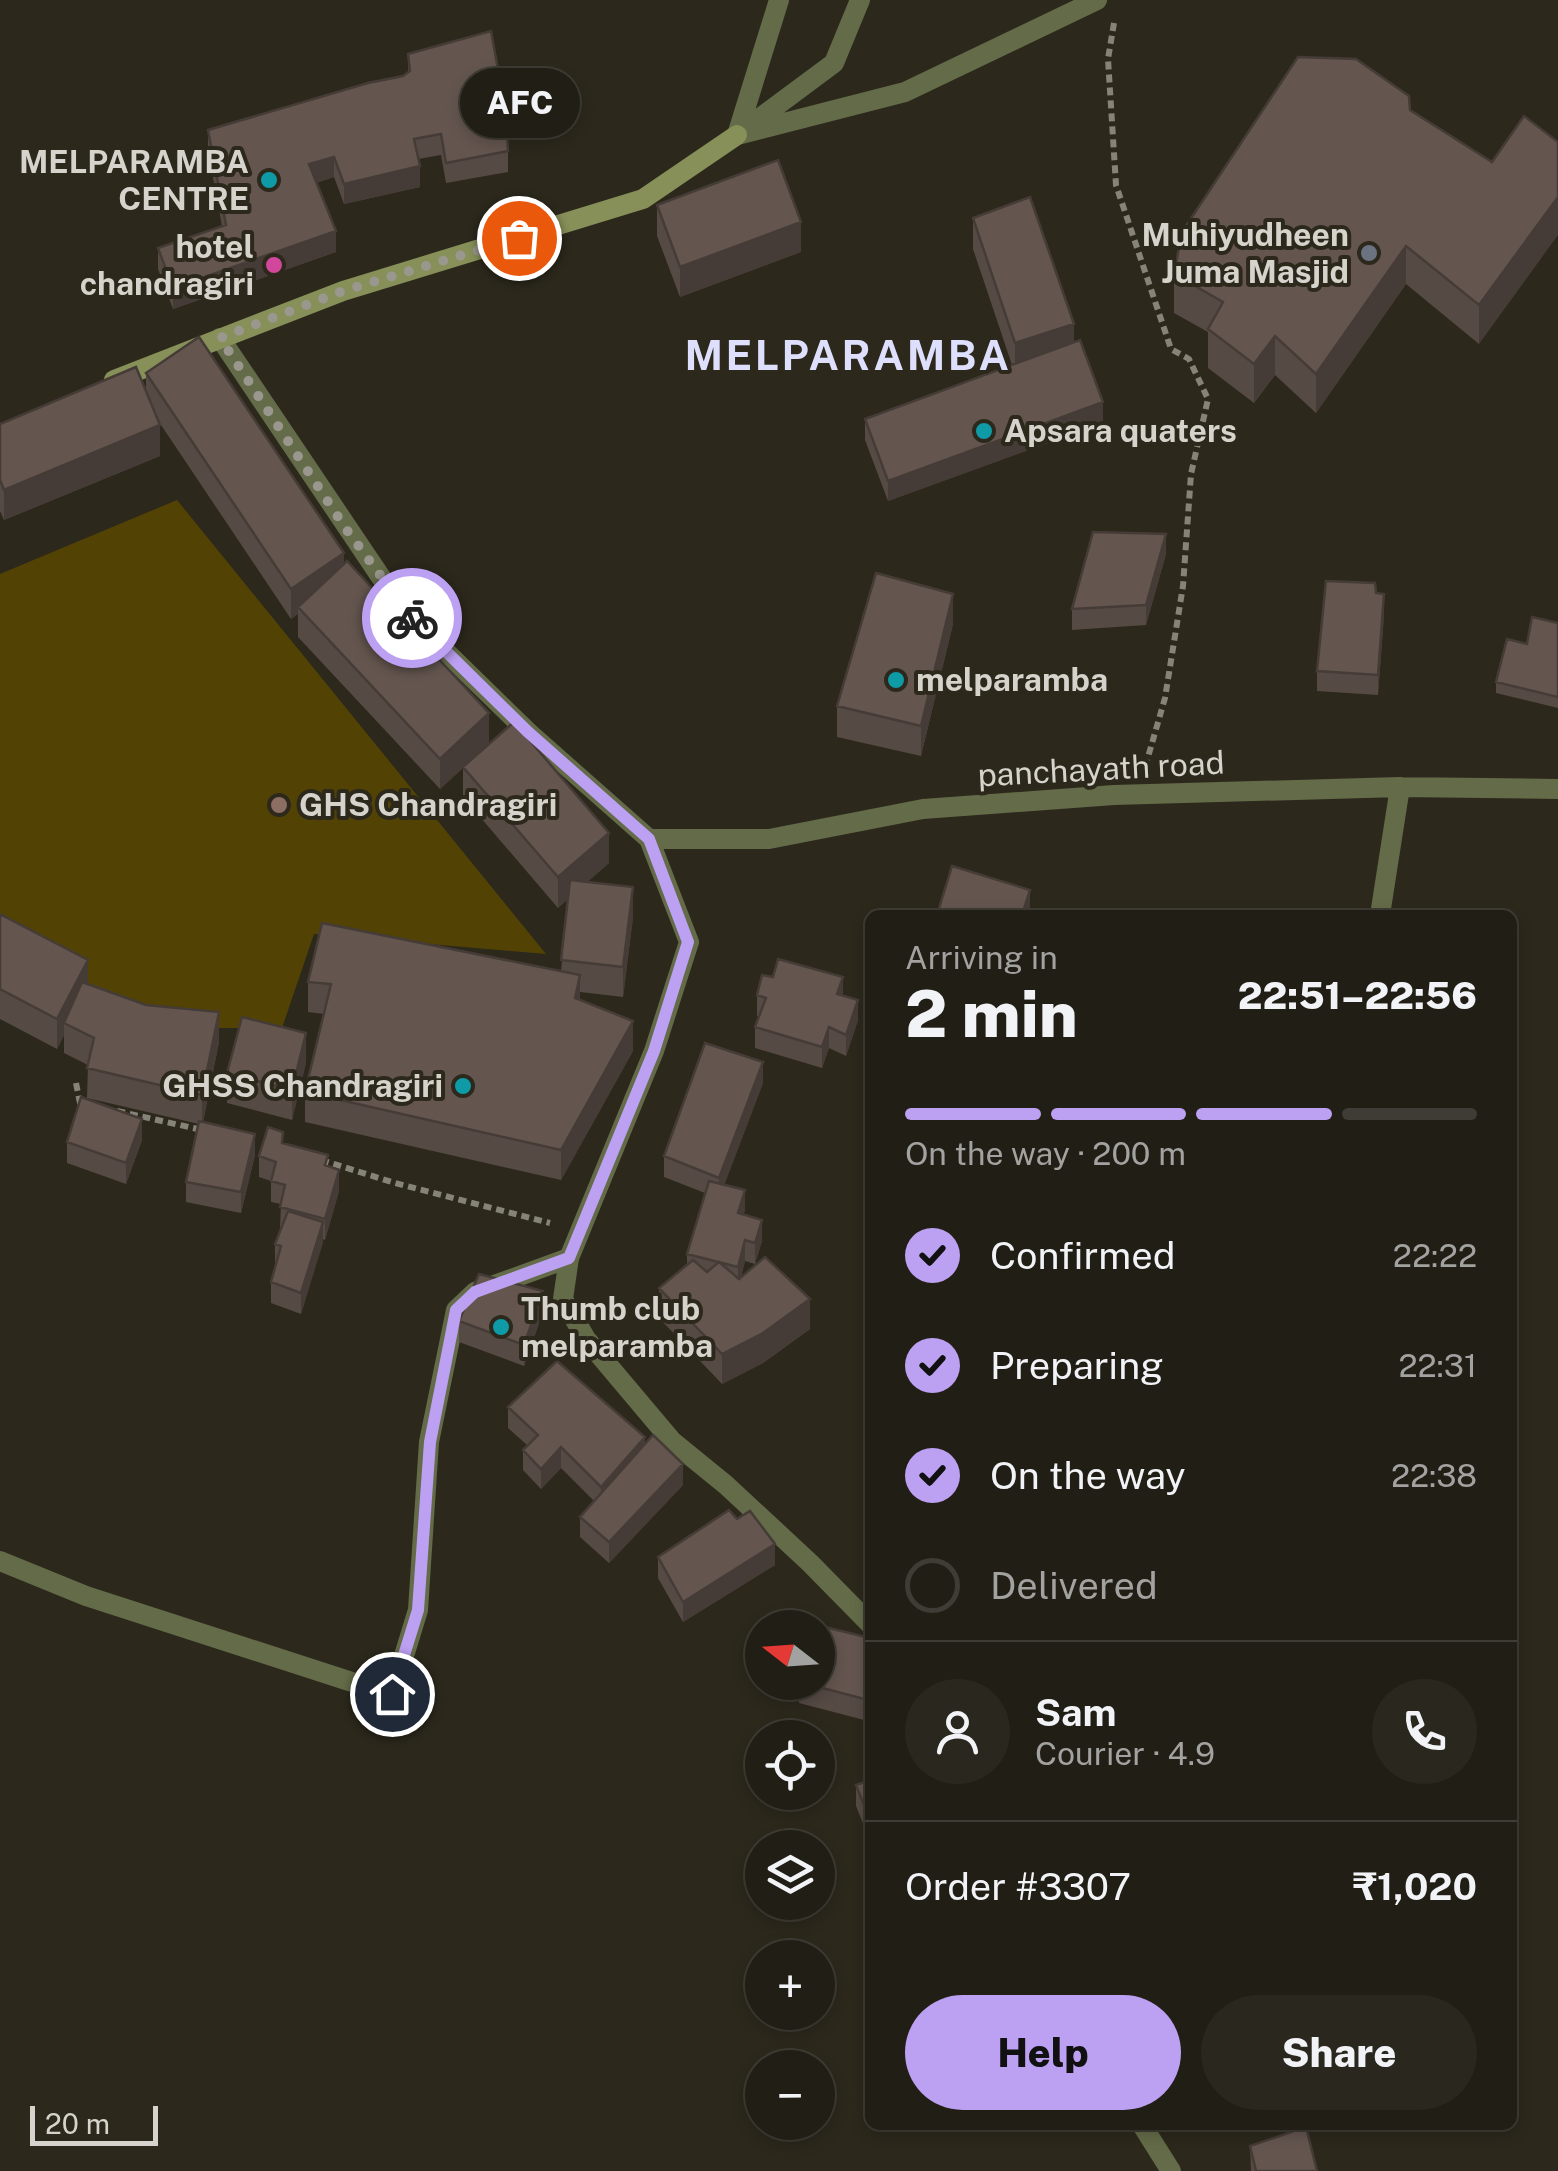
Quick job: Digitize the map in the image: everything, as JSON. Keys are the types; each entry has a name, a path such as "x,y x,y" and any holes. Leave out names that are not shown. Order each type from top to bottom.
{"main road":[{"path":"91,389 343,291 644,199 738,135"}],"street":[{"path":"738,135 779,0"},
{"path":"738,135 834,63 860,0"},
{"path":"738,135 905,92 1097,0"},
{"path":"220,338 403,610 528,732 649,839 688,942 654,1051 569,1258 563,1299 586,1339 672,1441 782,1537 865,1619"},
{"path":"1381,910 1400,787"},
{"name":"panchayath road","path":"649,839 770,839 923,808 1138,794 1400,787 1558,788"},
{"path":"0,1561 86,1596 392,1694 418,1610 430,1442 456,1310 475,1292 569,1258"},
{"path":"1145,2130 1171,2171"}],"path":[{"path":"1116,15 1108,59 1116,185 1171,349 1190,359 1208,399 1191,474 1184,586 1165,698 1138,794"},
{"path":"76,1083 80,1103 95,1106"},
{"path":"110,1109 218,1133"},
{"path":"312,1157 551,1224"}],"shaded area":[{"path":"177,500 546,954 314,934 282,1028 135,1028 0,947 0,574"}],"building":[{"name":"MELPARAMBA CENTRE","path":"491,31 506,114 508,151 446,163 441,134 414,139 420,166 344,184 334,157 309,164 336,231 173,288 158,248 226,225 208,130 403,76 410,71 408,54"},
{"name":"Muhiyudheen Juma Masjid","path":"1298,57 1356,59 1409,96 1410,110 1492,162 1524,116 1558,142 1558,197 1479,305 1406,246 1316,374 1275,336 1254,364 1208,329 1223,302 1174,274 1182,232"},
{"path":"778,160 801,222 680,267 657,205"},
{"path":"1030,197 1074,324 1015,343 973,218"},
{"path":"199,337 344,553 291,589 146,373"},
{"name":"Apsara quaters","path":"1080,340 1103,402 888,481 865,419"},
{"path":"136,367 160,425 4,490 0,480 0,424"},
{"path":"1093,532 1166,534 1146,605 1072,609"},
{"path":"347,561 489,713 440,759 298,607"},
{"name":"melparamba","path":"876,573 953,594 921,726 837,706"},
{"path":"1326,581 1375,583 1376,593 1384,594 1378,675 1317,671"},
{"path":"1532,617 1558,623 1558,697 1496,682 1507,639 1527,644"},
{"path":"514,722 609,833 558,877 463,767"},
{"path":"952,866 1030,890 1024,910 939,910"},
{"path":"570,880 633,887 623,967 561,960"},
{"path":"0,914 88,960 57,1019 0,989"},
{"name":"GHSS Chandragiri","path":"322,923 580,975 575,998 633,1021 561,1150 305,1092 331,984 308,982"},
{"path":"778,959 843,977 837,994 858,1000 846,1035 829,1027 822,1047 755,1027 766,998 757,995 762,975 773,977"},
{"path":"82,982 146,1005 219,1012 202,1095 87,1068 94,1038 64,1023"},
{"path":"242,1017 306,1033 292,1090 227,1073"},
{"path":"705,1043 763,1062 719,1178 664,1156"},
{"path":"81,1097 142,1119 126,1163 67,1142"},
{"path":"199,1121 255,1134 241,1192 186,1182"},
{"path":"268,1127 283,1132 282,1143 328,1155 325,1165 339,1170 325,1219 280,1207 285,1185 271,1181 276,1162 259,1156"},
{"path":"709,1181 745,1190 738,1213 762,1220 755,1243 745,1240 738,1267 687,1254"},
{"path":"288,1211 323,1222 301,1293 271,1282 281,1246 275,1244"},
{"path":"765,1257 810,1299 763,1333 722,1354 659,1288 693,1260 707,1272 719,1262 739,1279"},
{"path":"479,1274 543,1291 524,1345 459,1321"},
{"path":"557,1361 645,1437 601,1487 561,1447 541,1469 523,1450 538,1435 508,1407"},
{"path":"653,1435 683,1464 609,1542 580,1517"},
{"path":"729,1510 737,1519 750,1511 775,1544 683,1602 658,1557"},
{"path":"835,1630 865,1637 865,1699 835,1691"},
{"path":"865,1782 865,1808 856,1785"},
{"path":"1307,2130 1317,2171 1256,2171 1250,2146"}],"way so far":[{"path":"412,618 346,529 220,338 343,291 519,238"}],"place":[{"name":"MELPARAMBA CENTRE","path":"269,180"},
{"name":"AFC","path":"519,238"},
{"name":"Muhiyudheen Juma Masjid","path":"1369,253"},
{"name":"hotel chandragiri","path":"274,265"},
{"name":"Apsara quaters","path":"984,431"},
{"name":"melparamba","path":"896,680"},
{"name":"GHS Chandragiri","path":"279,805"},
{"name":"GHSS Chandragiri","path":"463,1086"},
{"name":"Thumb club melparamba","path":"501,1327"}],"district":[{"name":"MELPARAMBA","path":"848,355"}],"route":[{"path":"392,1694 418,1610 430,1442 456,1310 475,1292 569,1258 654,1051 688,942 649,839 528,732 412,618"}]}
